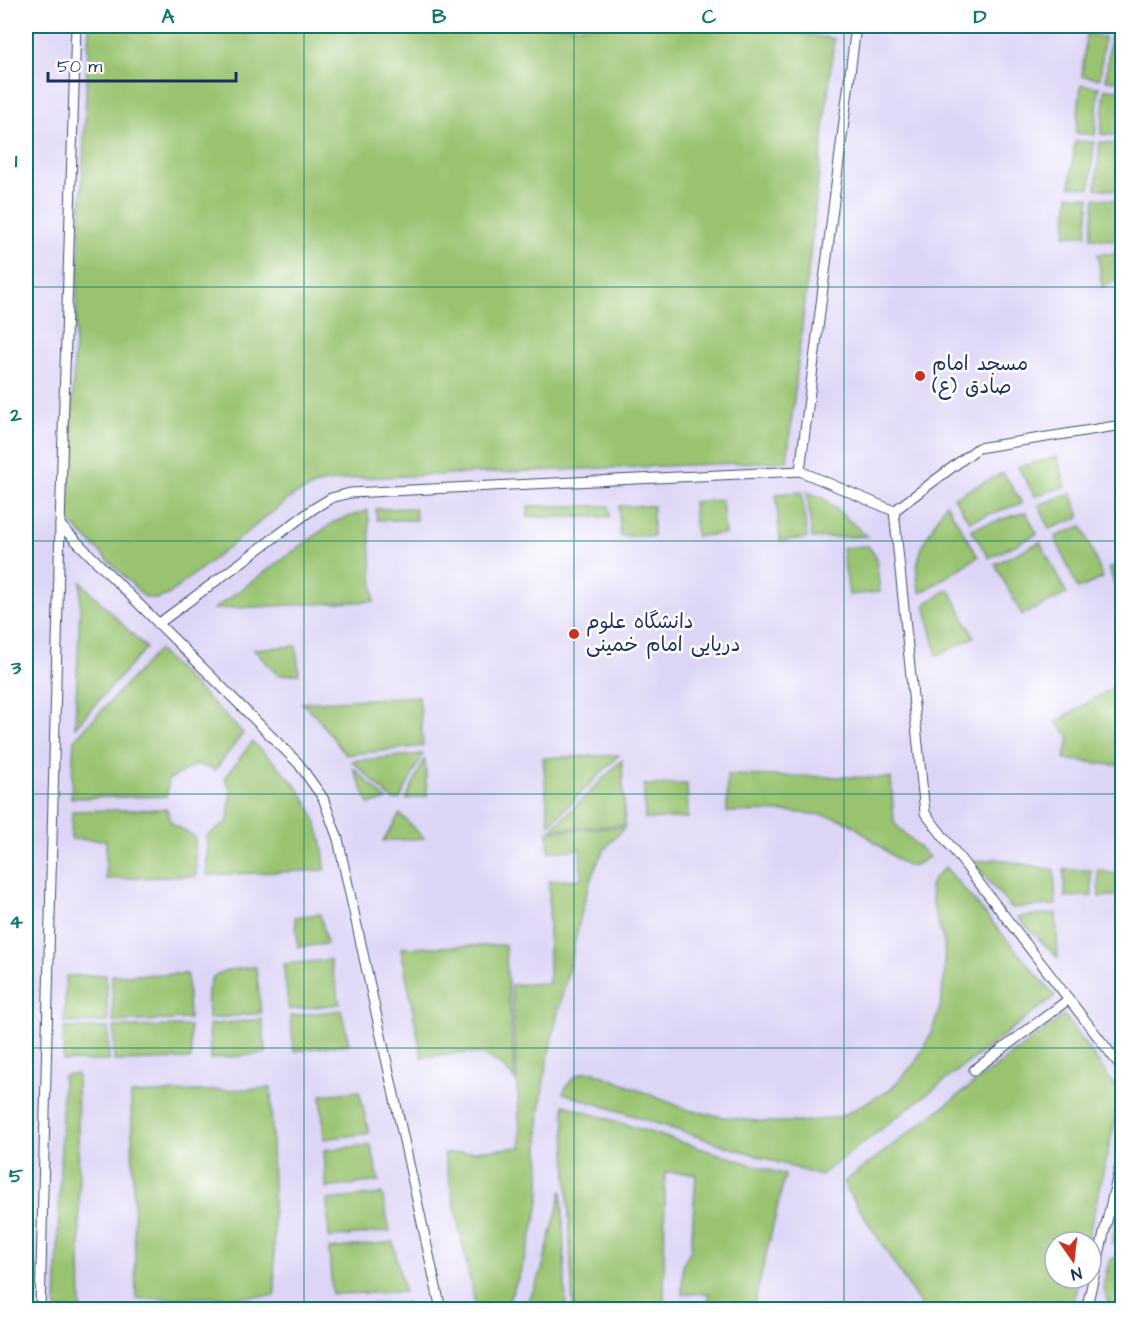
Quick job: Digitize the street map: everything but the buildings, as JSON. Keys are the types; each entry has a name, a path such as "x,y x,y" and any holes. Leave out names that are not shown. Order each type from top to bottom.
{"lane":[{"path":"40,1310 60,525 76,26"},
{"path":"800,471 856,26"},
{"path":"894,511 978,448 1122,425"},
{"path":"158,624 313,509 331,498 350,493 800,471 894,511"},
{"path":"894,511 925,813 1122,1068"},
{"path":"60,525 298,763 322,798 338,839 441,1310"},
{"path":"974,1070 1069,999"},
{"path":"1086,1310 1122,1157"}],"shaded area":[{"name":"دانشگاه علوم دریایی امام خمینی","path":"26,26 1122,26 1122,1309 26,1309"}],"green space":[{"path":"89,26 752,26 834,39 787,461 356,478 321,483 294,495 168,595 156,599 145,597 67,519"},
{"path":"1086,34 1104,37 1100,79 1082,76"},
{"path":"1110,37 1122,37 1122,81 1106,80"},
{"path":"1081,85 1099,87 1095,135 1076,133"},
{"path":"1105,89 1122,90 1122,136 1101,134"},
{"path":"1075,141 1094,142 1090,188 1070,186"},
{"path":"1100,142 1122,145 1122,191 1096,188"},
{"path":"1069,195 1090,197 1086,235 1065,235"},
{"path":"1095,198 1122,201 1121,241 1091,238"},
{"path":"1098,254 1122,254 1121,274 1112,283 1102,287"},
{"path":"1057,457 1066,486 1035,496 1018,467"},
{"path":"1003,473 1022,503 969,521 954,497"},
{"path":"802,492 807,538 780,541 776,494"},
{"path":"807,492 823,498 867,536 812,538"},
{"path":"1071,493 1080,517 1049,529 1039,505"},
{"path":"722,500 725,534 696,536 693,502"},
{"path":"946,503 978,557 921,593 917,581 919,558"},
{"path":"528,506 609,506 610,517 528,517"},
{"path":"619,506 653,506 653,536 620,536"},
{"path":"415,508 416,520 377,520 376,509"},
{"path":"368,510 374,601 214,609 334,522"},
{"path":"1026,512 1037,534 989,558 971,529"},
{"path":"1082,526 1103,578 1078,589 1055,537"},
{"path":"1040,542 1067,594 1022,615 995,564"},
{"path":"868,546 876,557 880,592 849,595 842,548"},
{"path":"1122,564 1122,582 1115,585 1109,568"},
{"path":"81,582 146,648 75,727"},
{"path":"949,589 974,637 937,656 925,604"},
{"path":"296,646 299,674 278,675 253,649"},
{"path":"158,650 243,733 215,770 197,764 168,780 167,796 71,798 74,740"},
{"path":"1112,688 1122,705 1122,766 1064,759 1070,737 1056,722"},
{"path":"419,696 423,746 346,755 315,715 302,703"},
{"path":"252,742 282,770 304,797 319,829 325,870 207,875 207,836 228,821 231,790 225,778"},
{"path":"423,754 400,799 393,800 352,761"},
{"path":"619,755 549,825 543,758"},
{"path":"425,758 427,796 406,799"},
{"path":"622,760 625,825 552,829"},
{"path":"353,768 387,800 369,804"},
{"path":"727,775 891,778 894,823 929,857 915,865 907,866 851,824 840,819 809,813 727,812"},
{"path":"687,784 688,818 645,819 644,785"},
{"path":"167,809 171,823 195,837 196,876 106,879 106,840 71,839 72,811"},
{"path":"400,814 424,838 383,841"},
{"path":"625,827 603,851 595,867 583,906 557,1015 545,1072 540,1111 540,1192 527,1252 504,1309 476,1309 444,1154 521,1147 511,985 549,983 549,881 581,879 580,849 549,852 548,831"},
{"path":"996,859 1054,870 1056,905 1011,908 973,862"},
{"path":"945,867 1055,996 820,1176 563,1093 575,1076 583,1072 594,1072 688,1110 763,1122 801,1122 840,1117 890,1090 915,1063 931,1033 941,1005 945,968 944,942 930,888 932,881"},
{"path":"1064,870 1091,870 1092,896 1065,897"},
{"path":"1098,870 1117,875 1122,874 1122,895 1099,897"},
{"path":"1056,913 1058,958 1017,917"},
{"path":"320,914 327,944 298,947 295,917"},
{"path":"505,945 515,1080 494,1061 484,1056 462,1053 422,1057 401,948"},
{"path":"330,960 340,1004 289,1010 283,964"},
{"path":"256,967 261,1013 208,1019 208,991 214,977 229,970"},
{"path":"187,974 189,1019 113,1022 112,975"},
{"path":"106,975 108,1022 64,1023 66,976"},
{"path":"341,1010 349,1044 294,1051 290,1016"},
{"path":"1064,1015 1121,1095 1090,1230 1043,1230 1043,1290 1076,1290 1071,1309 923,1309 843,1183"},
{"path":"262,1019 266,1053 210,1059 209,1025"},
{"path":"190,1026 191,1059 114,1061 114,1027"},
{"path":"64,1028 108,1028 109,1061 63,1061"},
{"path":"77,1074 81,1309 56,1309 63,1075"},
{"path":"271,1088 275,1296 136,1299 131,1094"},
{"path":"359,1091 369,1133 324,1139 321,1095"},
{"path":"564,1105 785,1175 753,1309 708,1309 709,1293 682,1294 683,1264 691,1249 696,1174 665,1172 664,1309 573,1309"},
{"path":"371,1145 379,1181 326,1188 324,1150"},
{"path":"562,1190 566,1309 525,1309 542,1270"},
{"path":"382,1194 390,1231 329,1238 327,1200"},
{"path":"1122,1194 1122,1240 1111,1244"},
{"path":"393,1242 404,1292 332,1294 329,1249"},
{"path":"1122,1254 1122,1306 1110,1308 1104,1289 1105,1279 1110,1260"},
{"path":"406,1303 408,1309 248,1309"}],"place":[{"name":"مسجد امام صادق (ع)","path":"920,376"},
{"name":"دانشگاه علوم دریایی امام خمینی","path":"574,634"}]}
